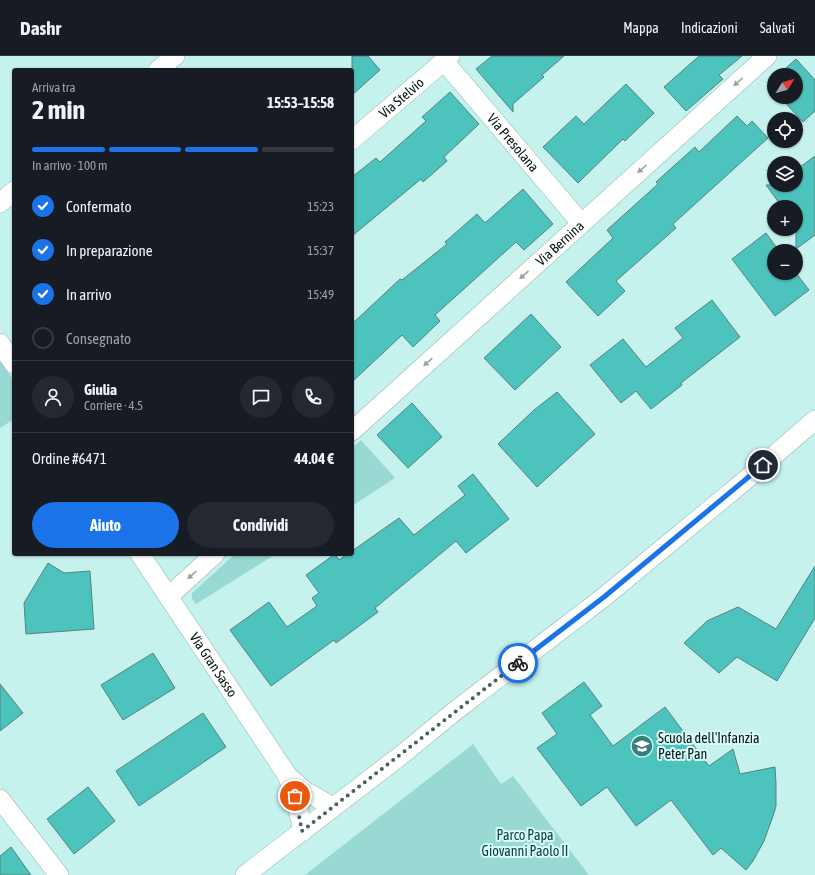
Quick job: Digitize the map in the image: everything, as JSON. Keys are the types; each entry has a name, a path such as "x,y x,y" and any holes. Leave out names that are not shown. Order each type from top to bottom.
{"street":[{"path":"160,68 175,56"},
{"name":"Via Bernina","path":"354,429 767,56"},
{"name":"Via Presolana","path":"447,59 581,223"},
{"name":"Via Stelvio","path":"354,138 447,59"},
{"path":"0,203 12,193"},
{"path":"0,343 12,361"},
{"path":"245,875 604,597 815,420"},
{"name":"Via Gran Sasso","path":"141,556 288,775 296,785 333,807"},
{"path":"169,596 213,556"},
{"name":"Via Gran Sasso","path":"288,775 295,796 302,831"},
{"path":"0,799 59,875"}],"green space":[{"path":"0,360 12,378 12,420 0,428"},
{"path":"361,440 395,478 354,505 354,446"},
{"path":"233,556 273,556 196,604 192,599 192,593"},
{"name":"Parco Papa Giovanni Paolo II","path":"473,744 501,784 513,776 589,875 305,875"}],"building":[{"path":"352,56 368,56 380,70 354,93 354,68 352,68"},
{"path":"492,56 564,56 542,75 544,77 513,104 513,112 476,69"},
{"path":"699,56 742,56 719,75 723,79 686,111 664,87"},
{"path":"796,59 815,80 815,111 803,122 803,112 794,112 786,104 803,104 803,68 786,68"},
{"path":"626,84 654,113 625,141 623,139 578,183 543,147 576,116 584,124"},
{"path":"450,92 479,124 444,157 447,161 423,182 421,179 354,234 354,175 376,158 380,162 426,121 422,117"},
{"path":"737,116 747,126 752,121 767,137 767,139 673,224 676,228 616,281 625,291 598,316 566,282 613,238 607,230 658,184 656,182 695,147 699,152"},
{"path":"815,156 815,235 803,244 796,244 796,236 803,236 803,200 777,200 771,192 803,192 803,165"},
{"path":"523,189 553,224 524,250 516,242 435,315 440,321 413,347 402,335 354,380 354,322 400,279 402,280 447,244 445,242 477,214 485,223"},
{"path":"766,233 774,244 767,244 767,280 801,280 809,290 775,316 732,259"},
{"path":"712,300 740,337 681,383 682,385 651,409 636,391 621,403 590,365 623,339 646,367 683,338 675,328"},
{"path":"531,314 561,347 515,390 484,358"},
{"path":"557,392 595,434 537,487 498,444 534,410"},
{"path":"412,403 442,437 408,468 377,435"},
{"path":"473,474 509,519 466,553 456,541 375,608 378,612 336,643 334,640 271,686 230,630 269,602 287,627 317,606 312,598 319,593 306,575 332,556 336,556 339,560 344,556 354,556 354,550 399,518 414,535 465,495 458,486"},
{"path":"48,563 64,573 90,571 94,629 26,634 24,603"},
{"path":"815,566 815,618 777,681 737,657 719,673 684,643 707,621 738,607 776,629"},
{"path":"153,653 175,688 123,720 101,685"},
{"path":"584,682 602,706 590,715 613,746 665,707 709,766 733,749 740,774 775,767 776,806 764,841 753,861 746,870 721,848 713,855 671,800 636,826 607,787 581,806 537,748 557,734 542,713"},
{"path":"0,684 23,713 0,731"},
{"path":"203,713 226,747 139,806 116,771"},
{"path":"88,787 115,821 74,854 47,819"},
{"path":"11,847 31,875 0,875 0,856"}],"way so far":[{"path":"295,796 302,831 518,663"}],"place":[{"name":"Scuola dell'Infanzia Peter Pan","path":"642,746"}],"route":[{"path":"518,663 604,597 763,465"}]}
